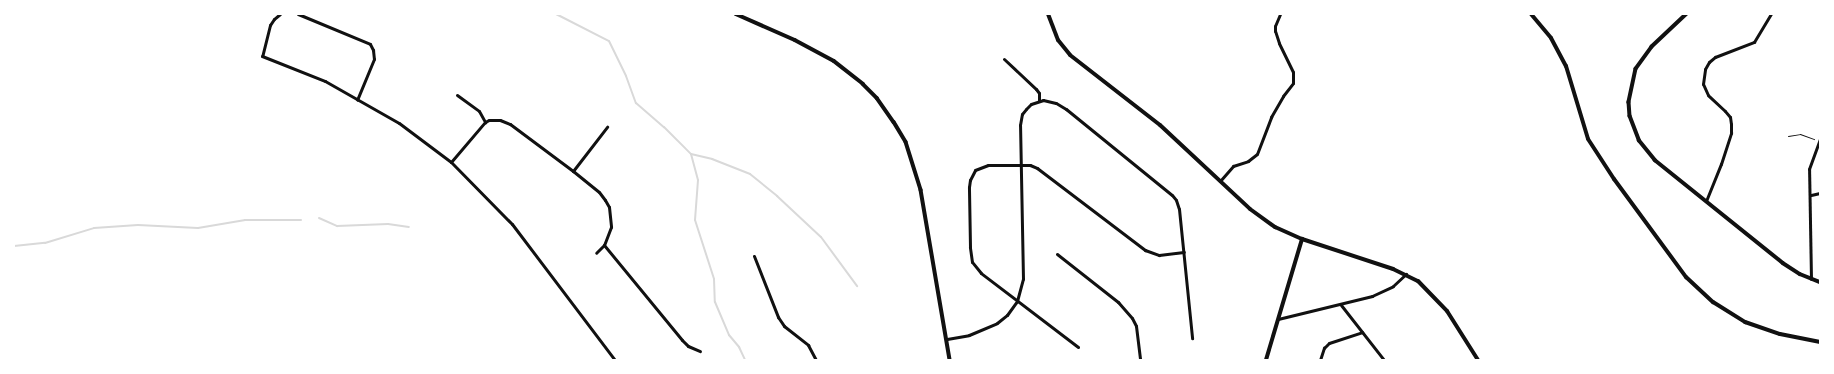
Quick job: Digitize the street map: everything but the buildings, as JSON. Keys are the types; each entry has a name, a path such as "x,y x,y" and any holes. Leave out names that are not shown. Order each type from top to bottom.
{"main road":[{"path":"1048,14 1058,40 1070,55 1160,125 1263,220 1302,239 1406,274 1428,289 1447,311 1478,360"},
{"path":"1531,14 1551,38 1566,66 1588,139 1614,179 1686,277 1713,302 1745,322 1780,334 1820,342"}],"street":[{"path":"280,14 274,19 270,26 262,56 310,74 399,123 451,162 512,224 615,360"},
{"path":"298,14 370,44 374,50 374,59 357,100"},
{"path":"736,14 795,40 834,61 863,84 877,98 894,122 906,142 922,190 950,360"},
{"path":"1220,181 1233,166 1248,161 1257,154 1271,117 1293,83 1293,72 1275,31 1275,26 1280,14"},
{"path":"1687,14 1652,47 1636,69 1630,92 1630,116 1639,140 1646,151 1655,160 1783,263 1800,274 1820,282"},
{"path":"1706,201 1721,164 1731,133 1731,124 1730,117 1708,95 1703,84 1705,69 1709,62 1715,57 1754,42 1771,14"},
{"path":"1004,58 1036,89 1039,93 1039,101"},
{"path":"457,95 479,111 485,122"},
{"path":"947,339 969,335 988,328 1006,315 1017,301 1023,279 1021,119 1026,109 1031,104 1039,101 1056,103 1066,109 1172,194 1176,200 1179,209 1184,252 1192,338"},
{"path":"451,162 485,122 489,120 500,120 510,124 599,192 609,207 611,227 604,245 596,253"},
{"path":"573,171 607,127"},
{"path":"1811,279 1811,195 1809,169 1819,140"},
{"path":"1078,347 980,272 972,262 970,248 969,187 972,174 983,165 1030,165 1045,173 1145,250 1159,254 1184,252"},
{"path":"1811,195 1820,193"},
{"path":"1266,360 1302,239"},
{"path":"604,245 682,340 688,346 700,351"},
{"path":"1057,254 1118,302 1129,314 1136,326 1140,360"},
{"path":"754,256 778,317 784,326 808,345 816,360"},
{"path":"1278,319 1341,305 1383,292 1406,274"},
{"path":"1341,305 1384,360"},
{"path":"1320,360 1324,348 1330,343 1362,332"}],"path":[{"path":"1788,136 1800,134 1819,140"}],"waterway":[{"path":"556,14 609,41 626,76 636,103 664,127 691,154 712,159 750,174 777,196 821,237 857,286"},
{"path":"691,154 698,180 695,220 714,279 715,302 729,335 739,347 745,360"},
{"path":"319,218 337,226 388,224 409,227"},
{"path":"14,246 45,243 94,228 138,225 198,228 245,220 301,220"}]}
